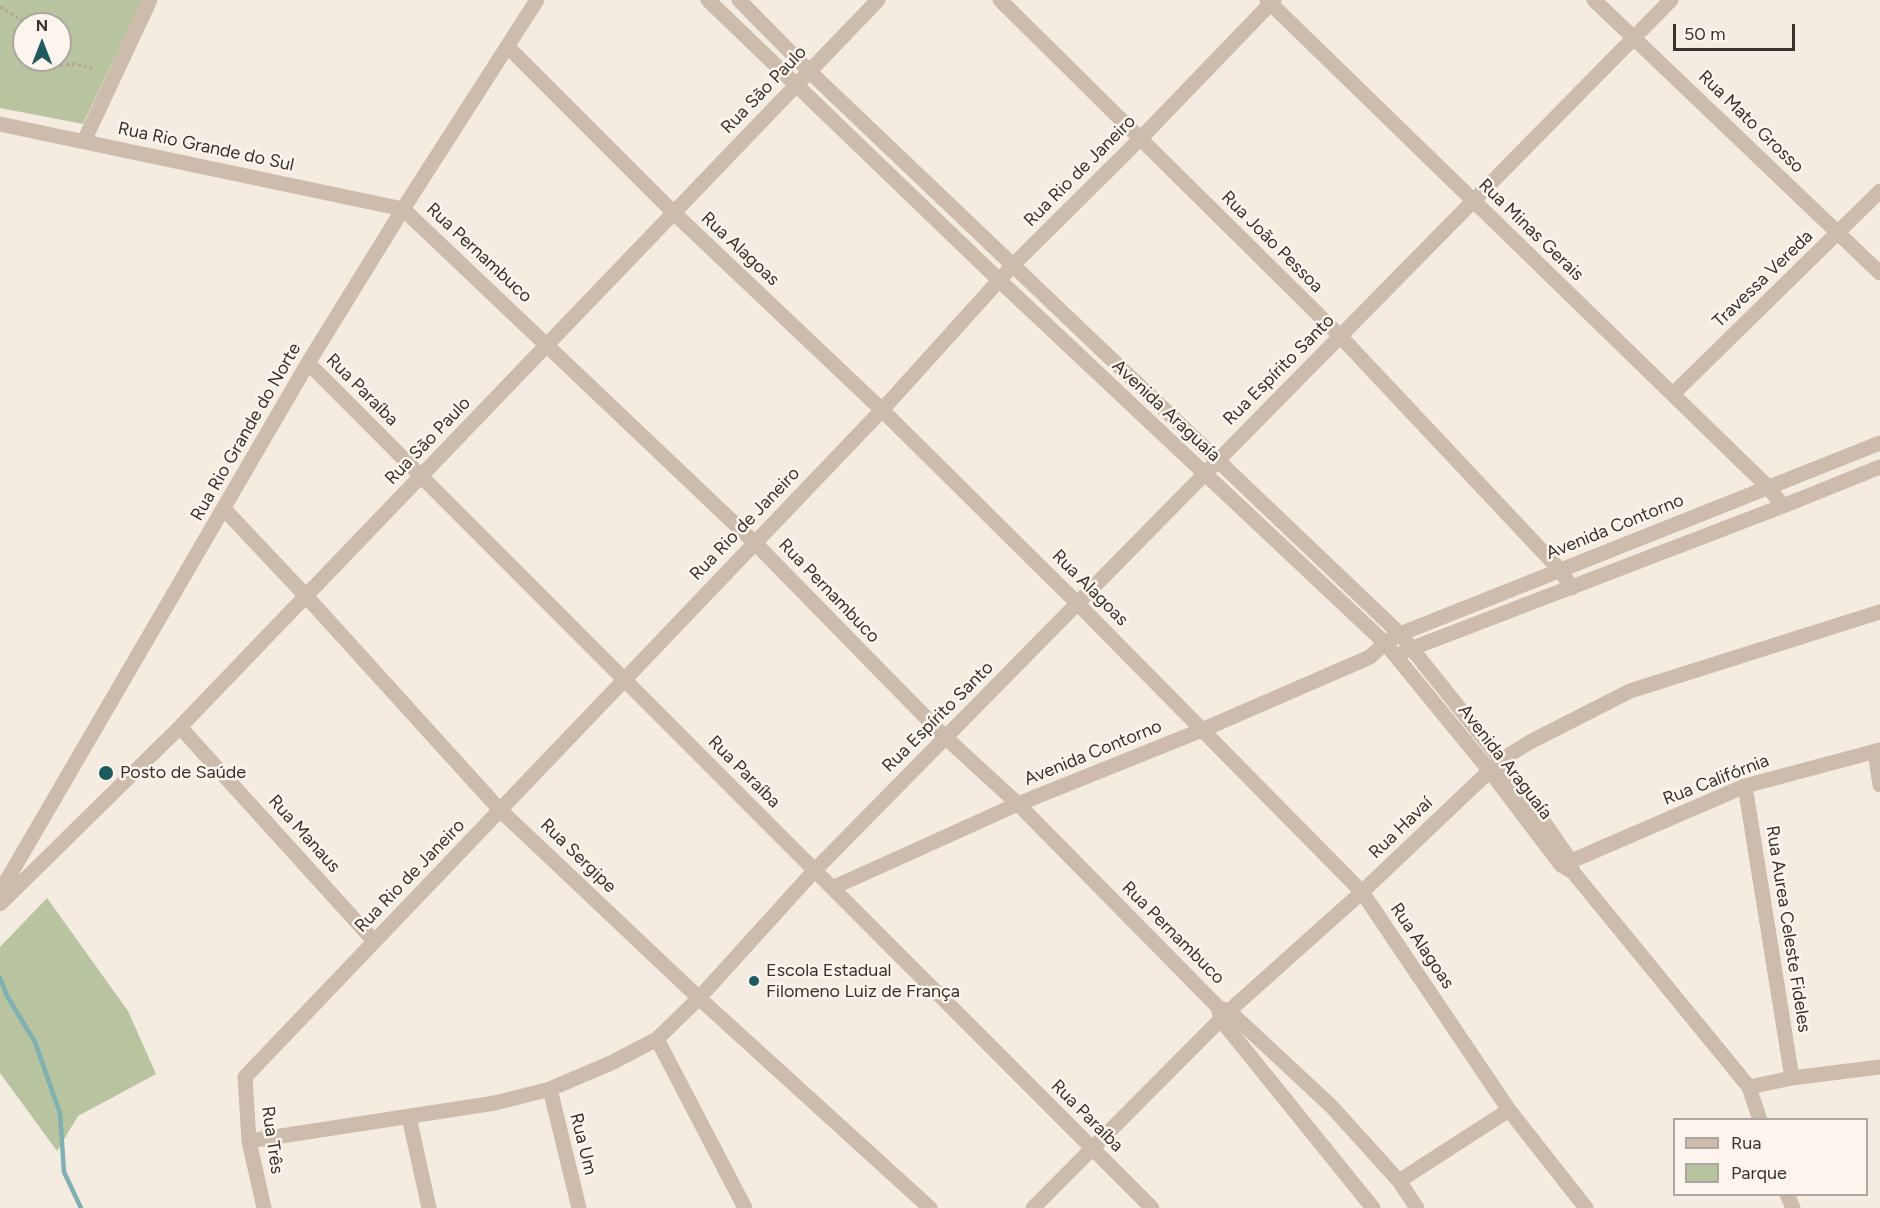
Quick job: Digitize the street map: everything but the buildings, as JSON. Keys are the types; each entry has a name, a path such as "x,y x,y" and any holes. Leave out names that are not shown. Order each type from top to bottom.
{"street":[{"path":"84,141 150,0"},
{"name":"Rua Rio Grande do Norte","path":"0,892 308,363 403,209 537,0"},
{"name":"Avenida Araguaía","path":"708,0 1000,281 1390,649 1495,765"},
{"name":"Avenida Araguaía","path":"739,0 809,71 1012,266 1219,459 1413,648 1568,866 1749,1087 1760,1118"},
{"name":"Rua São Paulo","path":"0,904 180,727 878,0"},
{"name":"Rua João Pessoa","path":"1000,0 1340,336 1560,570 1572,588"},
{"name":"Rua Mato Grosso","path":"1594,0 1880,273"},
{"name":"Rua Espírito Santo","path":"249,1141 495,1103 550,1089 611,1063 657,1039 699,998 814,870 1671,0"},
{"name":"Rua Rio de Janeiro","path":"245,1077 882,410 1012,266 1140,139 1270,1"},
{"name":"Rua Minas Gerais","path":"1270,1 1768,487 1783,506"},
{"path":"757,46 771,32"},
{"name":"Rua Alagoas","path":"507,46 674,213 882,410 1077,603 1362,892 1509,1110 1586,1208"},
{"name":"Rua Rio Grande do Sul","path":"0,124 403,209"},
{"name":"Travessa Vereda","path":"1673,394 1880,191"},
{"name":"Rua Pernambuco","path":"403,209 755,543 945,737 1018,804 1223,1013 1331,1106 1399,1180 1417,1208"},
{"name":"Rua Paraíba","path":"308,363 1152,1208"},
{"name":"Avenida Contorno","path":"1390,649 1400,634 1880,442"},
{"name":"Avenida Contorno","path":"832,888 1018,804 1202,730 1370,657 1390,649 1413,648 1880,467"},
{"name":"Rua Sergipe","path":"224,508 500,810 699,998 930,1208"},
{"name":"Rua Havaí","path":"1033,1208 1223,1013 1362,892 1495,765 1530,742 1630,691 1880,612"},
{"name":"Rua Manaus","path":"180,727 374,941"},
{"path":"1877,750 1880,785"},
{"name":"Rua Califórnia","path":"1568,866 1745,786 1877,750"},
{"name":"Rua Aurea Celeste Fideles","path":"1745,786 1792,1078"},
{"name":"Rua Pernambuco","path":"1223,1013 1372,1208"},
{"path":"657,1039 745,1208"},
{"path":"1749,1087 1792,1078 1880,1067"},
{"name":"Rua Três","path":"245,1077 249,1141 264,1208"},
{"name":"Rua Um","path":"550,1089 579,1208"},
{"path":"1399,1180 1509,1110"},
{"path":"410,1117 429,1208"}],"path":[{"path":"72,64 90,68 94,72"}],"green space":[{"path":"0,0 142,0 83,124 0,108"},
{"path":"47,898 128,1011 156,1074 78,1116 57,1151 0,1073 0,947"}],"waterway":[{"path":"0,978 7,996 35,1042 60,1113 64,1172 81,1208"}],"place":[{"name":"Posto de Saúde","path":"106,773"},
{"name":"Escola Estadual Filomeno Luiz de França","path":"754,981"}]}
